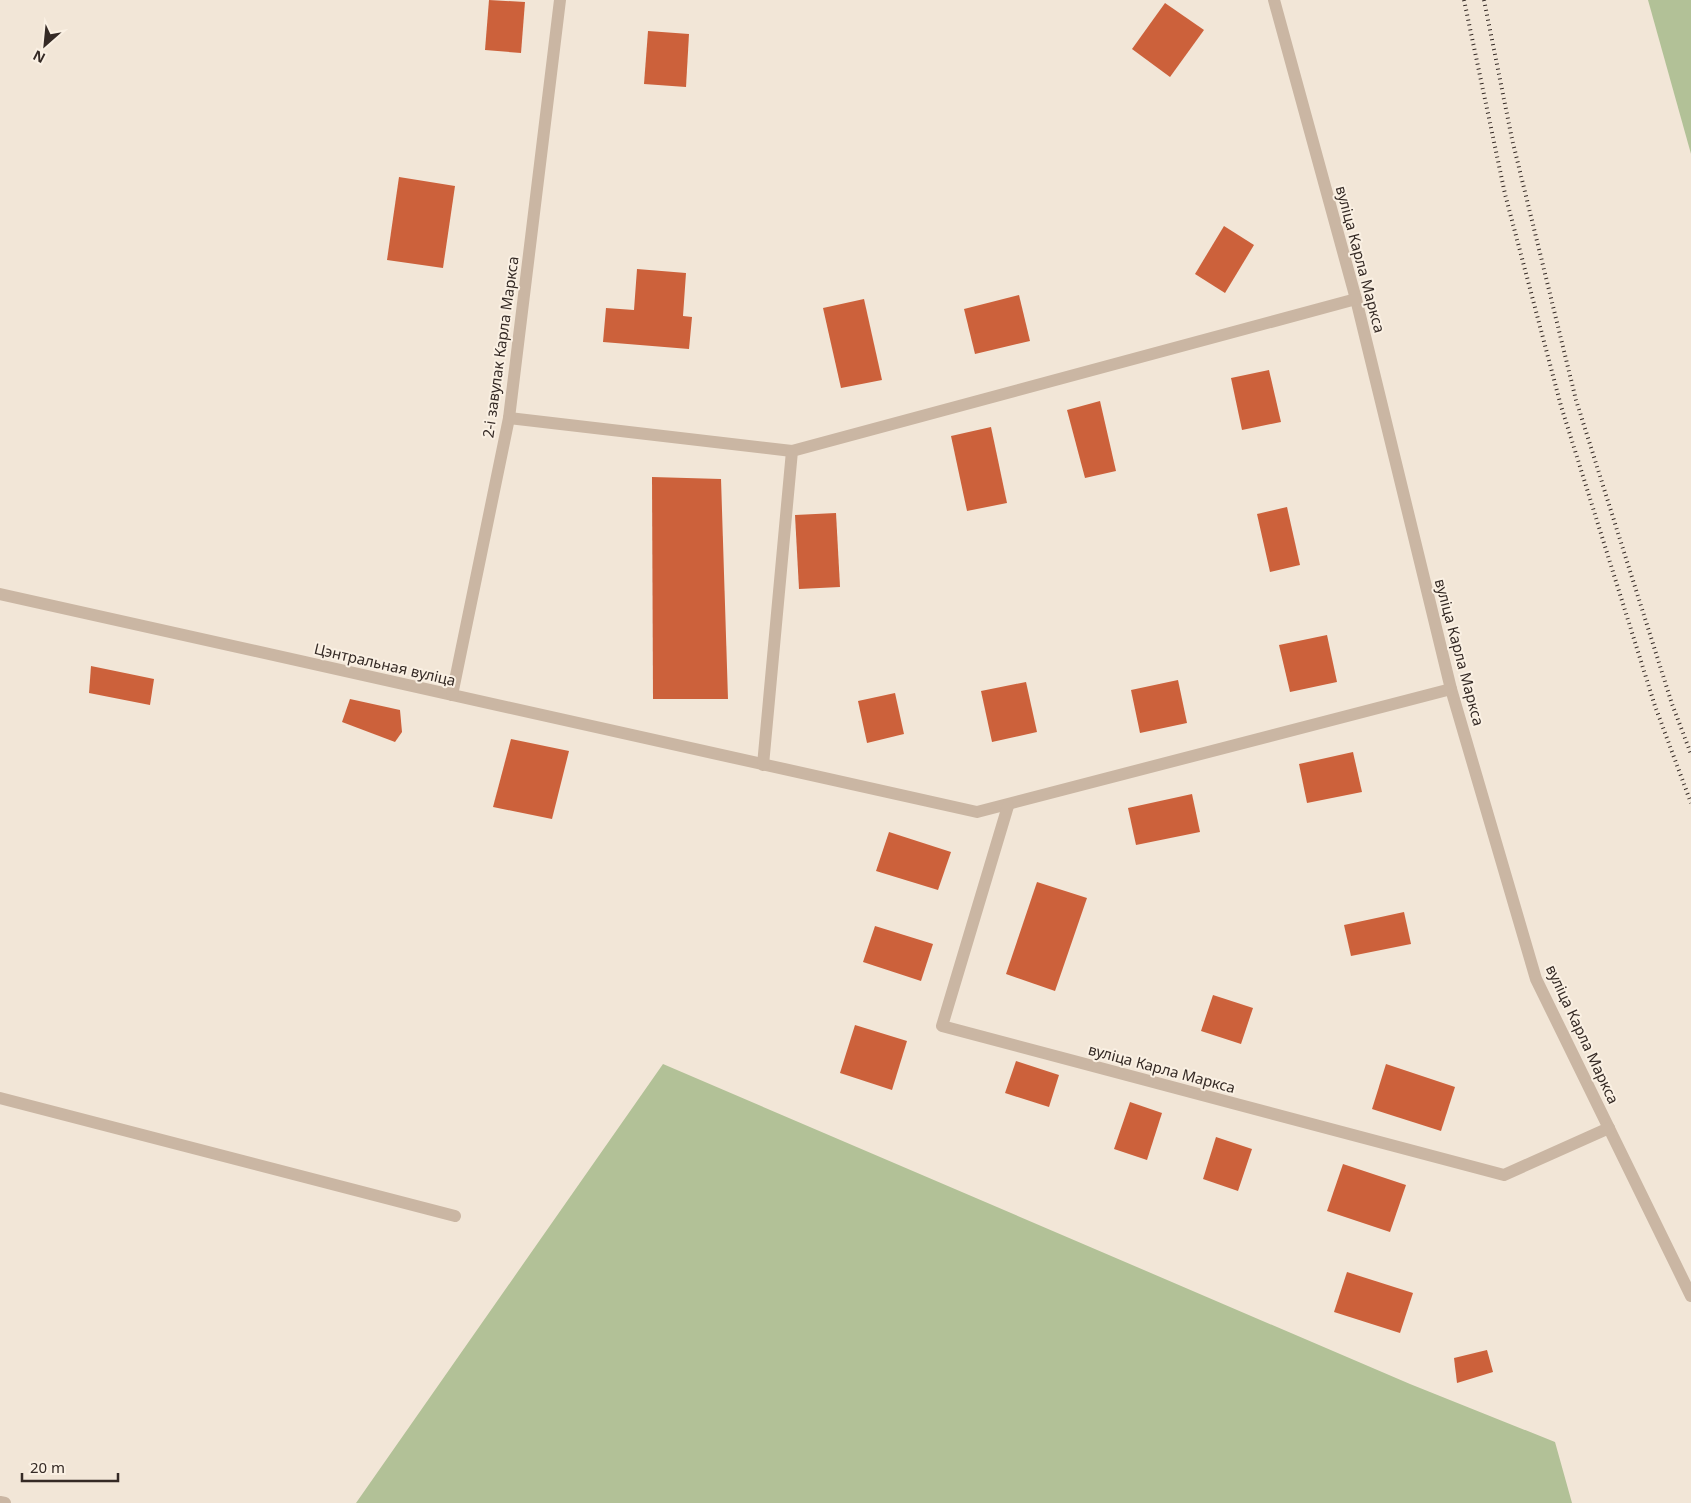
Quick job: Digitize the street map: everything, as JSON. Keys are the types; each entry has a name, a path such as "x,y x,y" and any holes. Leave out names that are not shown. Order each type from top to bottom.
{"street":[{"name":"2-і завулак Карла Маркса","path":"452,695 509,418 560,0"},
{"name":"вуліца Карла Маркса","path":"1008,806 942,1026 1504,1175 1609,1128 1536,979 1451,689 1356,299 1274,0"},
{"path":"509,418 792,451 1356,299"},
{"path":"763,765 792,451"},
{"name":"Цэнтральная вуліца","path":"0,594 976,812 1008,806 1451,689"},
{"path":"0,1098 455,1216"},
{"path":"1609,1128 1691,1296"},
{"path":"0,1502 5,1503"}],"green space":[{"path":"1648,0 1691,0 1691,154"},
{"path":"663,1064 1410,1384 1555,1442 1572,1503 356,1503"}],"building":[{"path":"489,0 525,2 521,53 485,50"},
{"path":"1165,3 1204,30 1170,77 1132,49"},
{"path":"648,31 689,34 686,87 644,84"},
{"path":"399,177 455,186 443,268 387,260"},
{"path":"1224,226 1254,245 1225,293 1195,274"},
{"path":"637,269 686,273 683,316 692,317 689,349 603,342 606,308 634,310"},
{"path":"1019,295 1030,341 975,354 964,309"},
{"path":"864,299 882,380 841,388 823,308"},
{"path":"1269,370 1281,422 1242,430 1231,378"},
{"path":"1100,401 1116,471 1085,478 1067,410"},
{"path":"991,427 1007,503 967,511 951,436"},
{"path":"652,477 721,479 728,699 653,699"},
{"path":"1287,507 1300,565 1270,572 1257,514"},
{"path":"836,513 840,587 799,589 795,515"},
{"path":"1327,635 1337,682 1290,692 1279,645"},
{"path":"91,666 154,679 150,705 89,693"},
{"path":"1178,680 1187,723 1140,733 1131,690"},
{"path":"1026,682 1037,732 992,742 981,691"},
{"path":"895,693 904,734 867,743 858,701"},
{"path":"350,699 400,710 402,732 395,742 342,722"},
{"path":"511,739 569,751 552,819 493,807"},
{"path":"1353,752 1362,792 1307,803 1299,764"},
{"path":"1192,794 1200,832 1136,845 1128,808"},
{"path":"889,832 951,852 938,890 876,871"},
{"path":"1037,882 1087,898 1055,991 1006,974"},
{"path":"1404,912 1411,944 1351,956 1344,925"},
{"path":"875,926 933,944 921,981 863,962"},
{"path":"1213,995 1253,1008 1241,1044 1201,1031"},
{"path":"855,1025 907,1041 892,1090 840,1073"},
{"path":"1016,1061 1059,1075 1049,1107 1005,1093"},
{"path":"1386,1064 1455,1087 1441,1131 1372,1109"},
{"path":"1130,1102 1162,1113 1147,1160 1114,1149"},
{"path":"1216,1137 1252,1149 1238,1191 1203,1179"},
{"path":"1343,1164 1406,1185 1390,1232 1327,1211"},
{"path":"1347,1272 1413,1293 1400,1333 1334,1312"},
{"path":"1487,1350 1493,1372 1457,1383 1454,1358"}],"railway":[{"path":"1464,0 1505,194 1561,406 1655,706 1691,803"},
{"path":"1484,0 1512,139 1576,400 1672,704 1691,754"}]}
